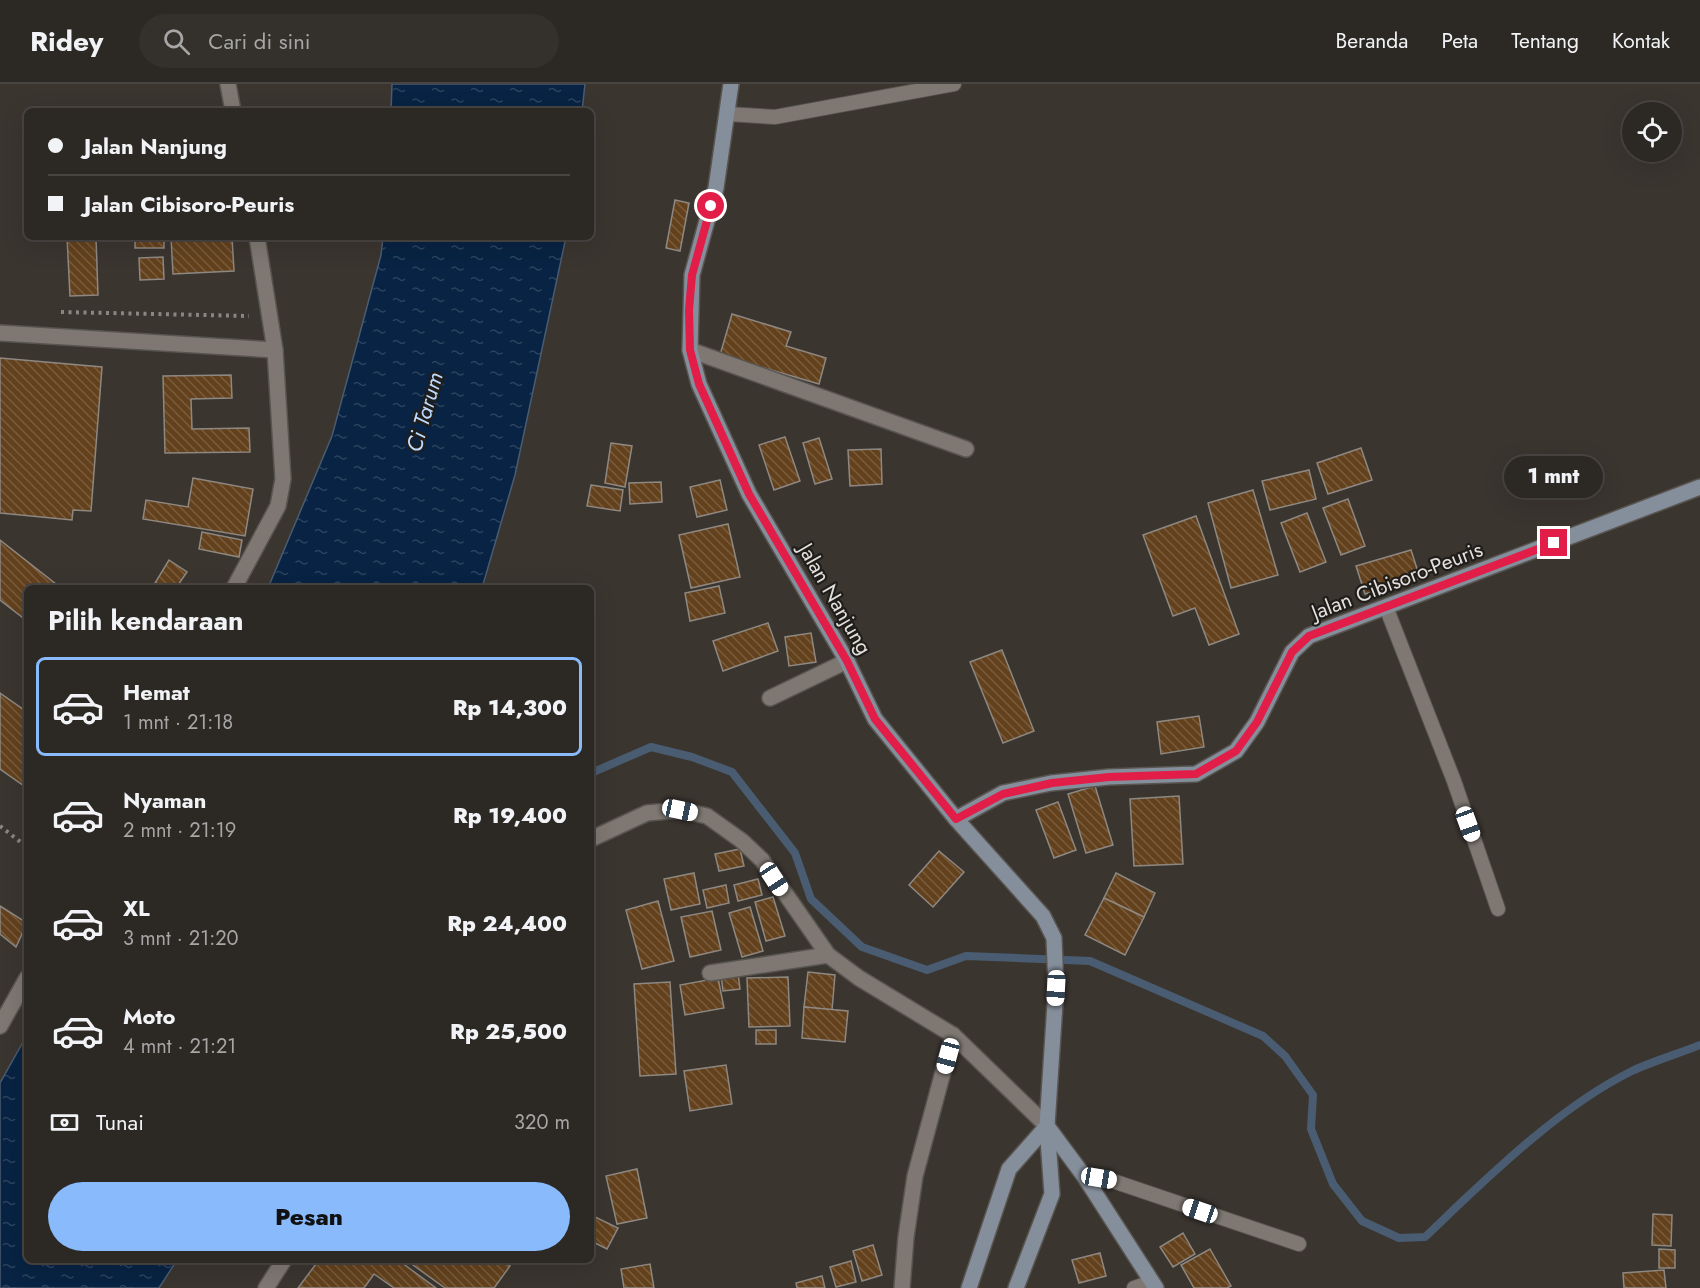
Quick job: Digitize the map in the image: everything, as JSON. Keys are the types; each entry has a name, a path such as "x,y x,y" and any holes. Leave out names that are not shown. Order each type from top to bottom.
{"main road":[{"name":"Jalan Nanjung","path":"731,84 716,188 692,275 690,350 699,384 749,494 847,661 875,719 956,819 1043,916 1054,939 1056,988 1047,1126 1052,1194 1016,1288"},
{"name":"Jalan Cibisoro-Peuris","path":"956,819 1003,794 1052,783 1109,777 1196,774 1236,751 1257,722 1292,652 1309,636 1700,487"},
{"path":"969,1288 1009,1169 1047,1126 1084,1176 1154,1285"}],"street":[{"path":"228,84 232,108"},
{"path":"236,585 278,506 283,479 275,350 258,240"},
{"path":"0,333 275,350"},
{"path":"690,350 966,449"},
{"path":"770,698 847,661"},
{"path":"594,838 647,813 680,810 707,816 742,841 762,861 828,955 859,978 953,1035 1047,1126"},
{"path":"710,973 828,955"},
{"path":"0,1026 24,983"},
{"path":"902,1288 906,1237 915,1176 953,1035"},
{"path":"266,1288 282,1263"}],"lane":[{"path":"727,114 775,117 943,88 954,84"},
{"path":"1386,607 1454,781 1498,909"},
{"path":"1084,1176 1113,1181 1299,1244"},
{"path":"1134,1288 1154,1285"}],"path":[{"path":"60,312 271,316"},
{"path":"0,826 24,845"}],"water":[{"path":"392,84 585,84 582,108 391,108"},
{"name":"Ci Tarum","path":"383,240 565,240 515,475 483,585 269,585 332,436 381,255"},
{"path":"24,1040 24,1263 175,1263 159,1288 0,1288 0,1083"}],"building":[{"path":"675,200 689,203 680,251 666,248"},
{"path":"67,240 96,240 98,295 70,296"},
{"path":"135,240 164,240 164,248 135,248"},
{"path":"171,240 232,240 234,271 173,274"},
{"path":"163,257 164,279 140,280 139,258"},
{"path":"732,314 791,332 786,346 826,358 819,384 720,355"},
{"path":"0,358 102,367 91,511 73,510 72,520 0,513"},
{"path":"231,375 232,398 191,399 192,429 249,428 250,452 165,453 163,376"},
{"path":"785,437 800,481 774,490 759,445"},
{"path":"819,438 832,479 815,484 803,443"},
{"path":"611,443 632,446 625,487 605,483"},
{"path":"1361,448 1372,480 1328,494 1317,463"},
{"path":"881,449 882,484 850,486 848,450"},
{"path":"1309,470 1316,499 1270,510 1262,481"},
{"path":"193,478 253,489 245,536 143,519 146,500 188,507"},
{"path":"720,480 727,510 697,517 690,487"},
{"path":"661,482 662,502 630,504 629,483"},
{"path":"591,485 623,490 620,511 587,506"},
{"path":"1253,490 1278,575 1231,588 1208,503"},
{"path":"1348,499 1365,546 1341,555 1323,508"},
{"path":"1307,513 1326,562 1300,572 1281,523"},
{"path":"1196,516 1239,634 1209,645 1195,608 1173,616 1143,535"},
{"path":"728,524 740,577 691,588 679,535"},
{"path":"202,532 242,540 239,557 199,549"},
{"path":"0,540 57,585 24,585 24,619 0,600"},
{"path":"1411,550 1420,578 1365,594 1356,566"},
{"path":"169,560 187,572 178,585 154,585"},
{"path":"719,586 725,613 690,621 685,593"},
{"path":"768,623 778,651 723,671 713,641"},
{"path":"811,633 816,662 789,666 785,637"},
{"path":"1002,650 1034,731 1003,743 970,662"},
{"path":"0,693 24,710 24,786 0,769"},
{"path":"1199,716 1204,747 1161,754 1157,722"},
{"path":"1095,786 1113,845 1086,853 1068,794"},
{"path":"1179,796 1183,864 1134,866 1130,799"},
{"path":"1058,802 1076,850 1054,858 1036,810"},
{"path":"740,849 744,866 719,871 715,854"},
{"path":"939,851 964,872 933,907 909,885"},
{"path":"694,873 700,904 671,910 664,879"},
{"path":"1116,873 1155,893 1144,917 1104,898"},
{"path":"758,879 762,895 738,901 734,885"},
{"path":"726,885 729,903 707,908 703,890"},
{"path":"773,897 785,936 766,941 755,902"},
{"path":"1104,898 1144,917 1125,955 1085,935"},
{"path":"658,901 674,961 642,969 626,910"},
{"path":"0,906 24,921 24,930 16,947 0,934"},
{"path":"750,907 763,951 742,957 729,913"},
{"path":"712,911 721,950 690,957 681,917"},
{"path":"808,972 835,975 832,1010 804,1007"},
{"path":"738,973 740,989 723,991 721,975"},
{"path":"788,977 790,1026 749,1027 747,978"},
{"path":"718,978 724,1008 685,1015 680,985"},
{"path":"670,982 676,1074 640,1076 634,984"},
{"path":"804,1007 848,1011 845,1042 802,1038"},
{"path":"756,1030 776,1030 776,1044 756,1044"},
{"path":"726,1065 732,1104 690,1111 684,1071"},
{"path":"637,1169 647,1218 617,1224 606,1176"},
{"path":"1653,1214 1672,1215 1671,1246 1652,1245"},
{"path":"594,1216 618,1228 607,1249 594,1242"},
{"path":"1183,1233 1195,1254 1173,1267 1160,1247"},
{"path":"873,1245 882,1275 862,1281 853,1251"},
{"path":"1210,1249 1231,1286 1227,1288 1194,1288 1181,1265"},
{"path":"1659,1249 1675,1250 1675,1268 1659,1268"},
{"path":"1100,1253 1106,1276 1079,1283 1072,1260"},
{"path":"851,1261 856,1282 836,1287 830,1267"},
{"path":"317,1263 402,1263 436,1288 394,1288 374,1274 364,1288 298,1288"},
{"path":"410,1263 506,1263 510,1266 494,1288 445,1288"},
{"path":"650,1264 654,1288 624,1288 621,1269"},
{"path":"1664,1270 1666,1288 1624,1288 1623,1273"},
{"path":"822,1276 825,1288 797,1288 796,1283"}],"waterway":[{"path":"594,772 651,747 692,757 732,772 795,853 811,899 862,947 927,970 966,956 1090,961 1263,1036 1285,1056 1313,1095 1311,1129 1333,1184 1362,1221 1399,1238 1425,1237 1523,1146 1604,1086 1640,1067 1700,1045"}],"route":[{"path":"711,206 692,275 689,310 690,350 699,384 749,494 847,661 875,719 956,819 1003,794 1052,783 1109,777 1150,778 1196,774 1236,751 1257,722 1292,652 1309,636 1554,543"}]}
